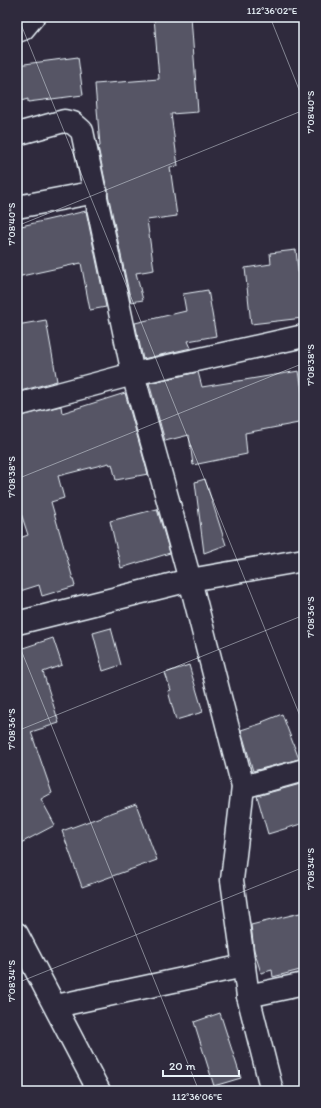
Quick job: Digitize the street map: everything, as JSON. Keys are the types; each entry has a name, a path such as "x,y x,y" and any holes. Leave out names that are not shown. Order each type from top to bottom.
{"street":[{"path":"17,31 23,29 33,17"},
{"path":"17,134 64,122 73,123 82,131 133,374 190,580 243,787 232,880 248,996 272,1091"},
{"path":"17,207 96,192"},
{"path":"17,405 133,374 304,336"},
{"path":"17,623 190,580 304,560"},
{"path":"243,787 304,770"},
{"path":"17,934 56,1006 99,1091"},
{"path":"56,1006 244,966"},
{"path":"248,996 304,984"}],"building":[{"path":"154,17 191,17 198,112 171,114 178,166 170,167 177,216 147,220 154,270 136,273 143,300 131,302 98,147 100,146 95,84 159,79"},
{"path":"78,57 83,95 28,102 28,99 17,102 17,65"},
{"path":"86,211 106,307 90,310 81,263 17,277 17,227"},
{"path":"296,250 303,318 251,324 245,268 271,264 270,253"},
{"path":"208,290 216,336 188,341 191,348 143,359 135,323 186,311 183,294"},
{"path":"46,320 57,381 17,392 17,325"},
{"path":"299,371 304,403 304,422 245,433 247,454 193,465 189,435 165,441 149,383 198,372 202,387"},
{"path":"125,393 148,474 116,480 112,464 110,465 109,463 58,476 64,498 51,502 75,586 42,596 39,585 17,592 17,539 28,535 17,501 17,417 61,406 62,413"},
{"path":"205,479 226,545 204,553 195,482"},
{"path":"157,509 170,553 121,568 110,521"},
{"path":"111,628 121,665 103,671 93,633"},
{"path":"53,638 62,665 43,672 59,723 31,732 52,793 41,799 55,825 17,845 17,650"},
{"path":"189,665 203,712 176,720 168,691 171,690 165,673"},
{"path":"282,714 299,759 253,771 241,730 263,723 262,722"},
{"path":"304,783 304,823 268,834 257,796"},
{"path":"136,804 157,860 82,887 62,831"},
{"path":"304,912 304,969 273,977 272,970 261,973 254,950 251,925"},
{"path":"220,1013 241,1078 214,1086 194,1022"}]}
